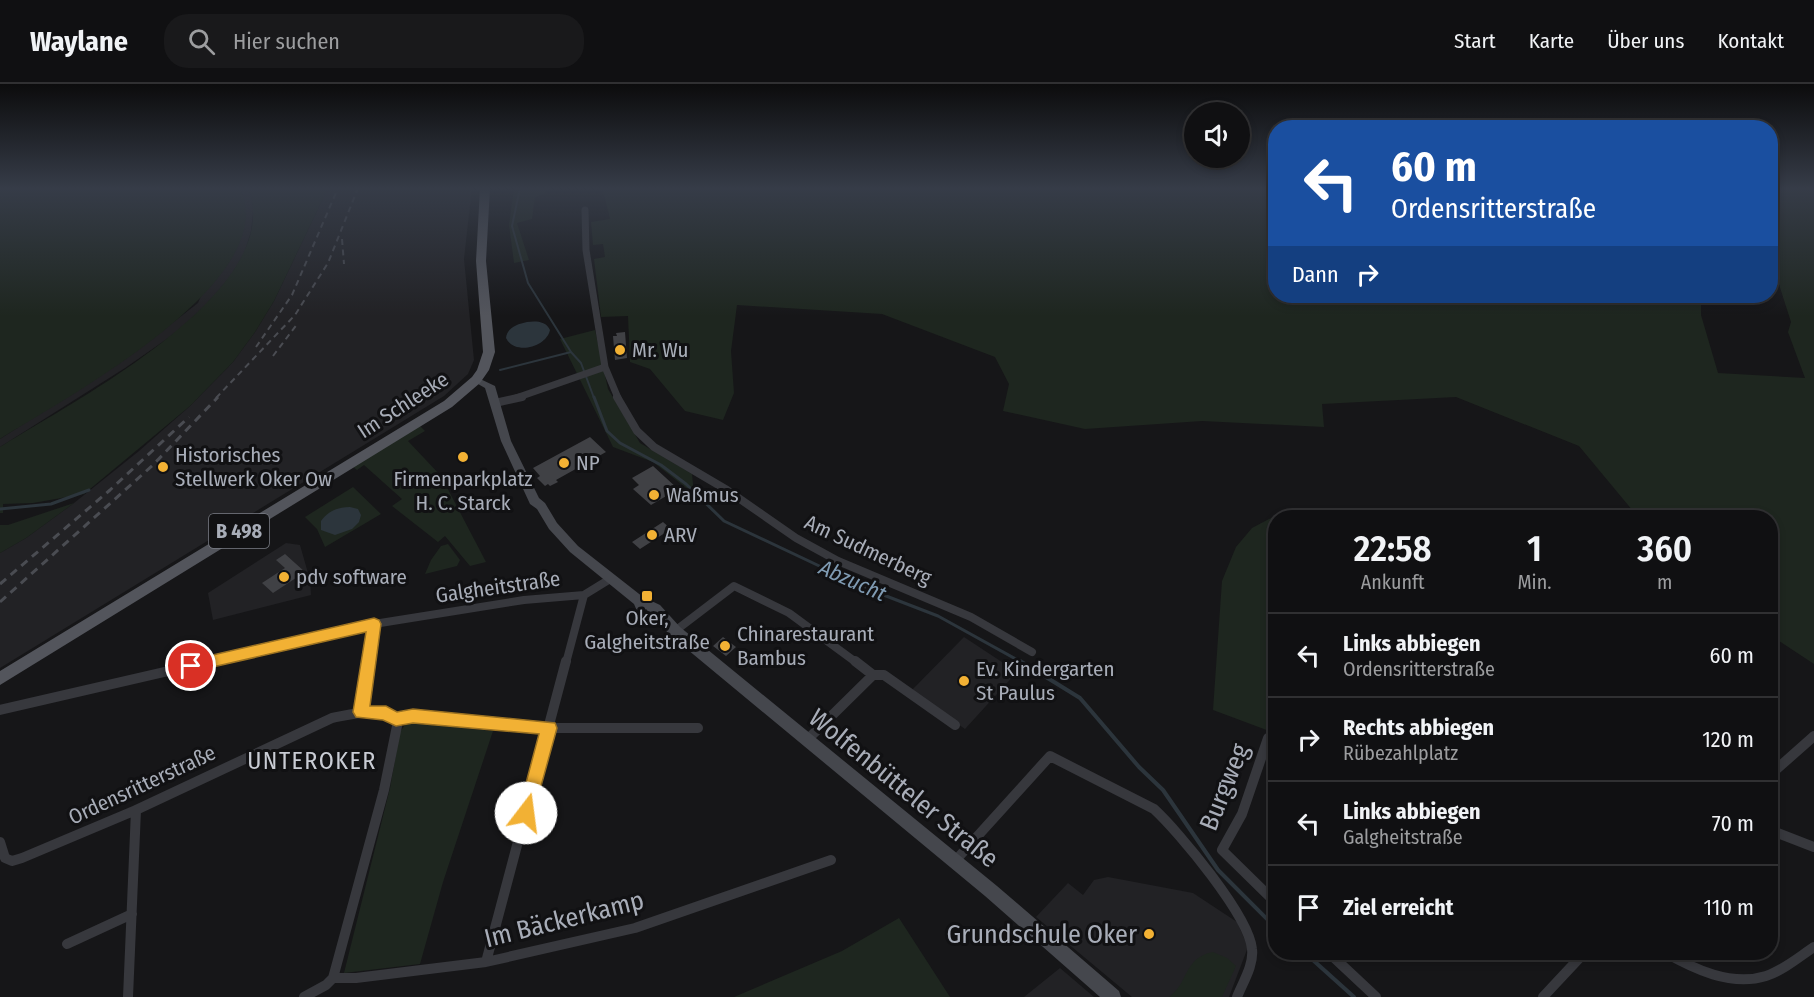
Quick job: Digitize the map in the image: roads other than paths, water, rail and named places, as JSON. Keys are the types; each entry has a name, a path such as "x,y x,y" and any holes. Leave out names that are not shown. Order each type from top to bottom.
{"main road":[{"name":"Im Schleeke","path":"0,679 448,404 476,380 483,370 489,352 481,261 483,231"},
{"name":"Wolfenbütteler Straße","path":"476,380 490,386 506,441 534,501 541,506 553,526 574,549 639,601 645,610 663,619 955,861 1113,997"}],"street":[{"name":"Am Sudmerberg","path":"586,231 586,250 605,367 635,428 643,439 726,490 796,538 838,561 886,579 971,617 1032,651"},
{"path":"495,403 529,394 605,367"},
{"name":"Galgheitstraße","path":"0,710 374,624 524,600 584,594 610,579"},
{"path":"675,631 734,586 765,598 830,641 873,675 884,675 955,725"},
{"path":"486,962 584,594"},
{"path":"361,712 374,624"},
{"path":"807,740 873,675"},
{"name":"Ordensritterstraße","path":"0,842 5,858 12,861 22,858 136,810 326,721 361,712 386,713 396,719 413,716 549,728 698,728"},
{"path":"304,997 326,985 333,978 384,790 397,726 396,719"},
{"path":"1778,767 1814,736"},
{"name":"Burgweg","path":"1268,738 1242,814 1222,850 1268,895"},
{"path":"955,861 1050,756 1154,809 1167,821 1239,917 1253,945 1249,967 1237,997"},
{"path":"128,997 136,810"},
{"path":"1778,833 1814,847"},
{"name":"Im Bäckerkamp","path":"333,978 356,978 486,962 635,928 831,860"},
{"path":"67,944 132,914"},
{"path":"1676,960 1742,980 1766,976 1814,947"},
{"path":"1337,960 1376,997"},
{"path":"1543,997 1578,960"}],"waterway":[{"name":"Abzucht","path":"513,231 528,283 571,352"},
{"path":"500,370 571,352"},
{"name":"Abzucht","path":"571,352 581,363 594,398"},
{"name":"Abzucht","path":"594,397 607,431 620,443 661,465 686,484 724,521 868,589 938,616 1023,663"},
{"path":"0,509 51,504 89,490"},
{"name":"Abzucht","path":"1020,661 1080,698 1139,767 1163,790 1218,870 1268,920"},
{"name":"Abzucht","path":"1313,960 1354,997"}],"railway":[{"path":"256,347 292,295 320,231"},
{"path":"216,398 295,315 328,263 341,231"},
{"path":"342,239 344,264"},
{"path":"273,356 298,323"},
{"path":"0,602 153,465 218,397"},
{"path":"0,584 110,490 189,417"}],"place":[{"name":"Mr. Wu","path":"620,350"},
{"name":"Firmenparkplatz H. C. Starck","path":"463,457"},
{"name":"NP","path":"564,463"},
{"name":"Historisches Stellwerk Oker Ow","path":"163,467"},
{"name":"Waßmus","path":"654,495"},
{"name":"ARV","path":"652,535"},
{"name":"pdv software","path":"284,577"},
{"name":"Oker, Galgheitstraße","path":"647,596"},
{"name":"Chinarestaurant Bambus","path":"725,646"},
{"name":"Ev. Kindergarten St Paulus","path":"964,681"},
{"name":"Grundschule Oker","path":"1149,934"}],"district":[{"name":"UNTEROKER","path":"312,761"}]}
